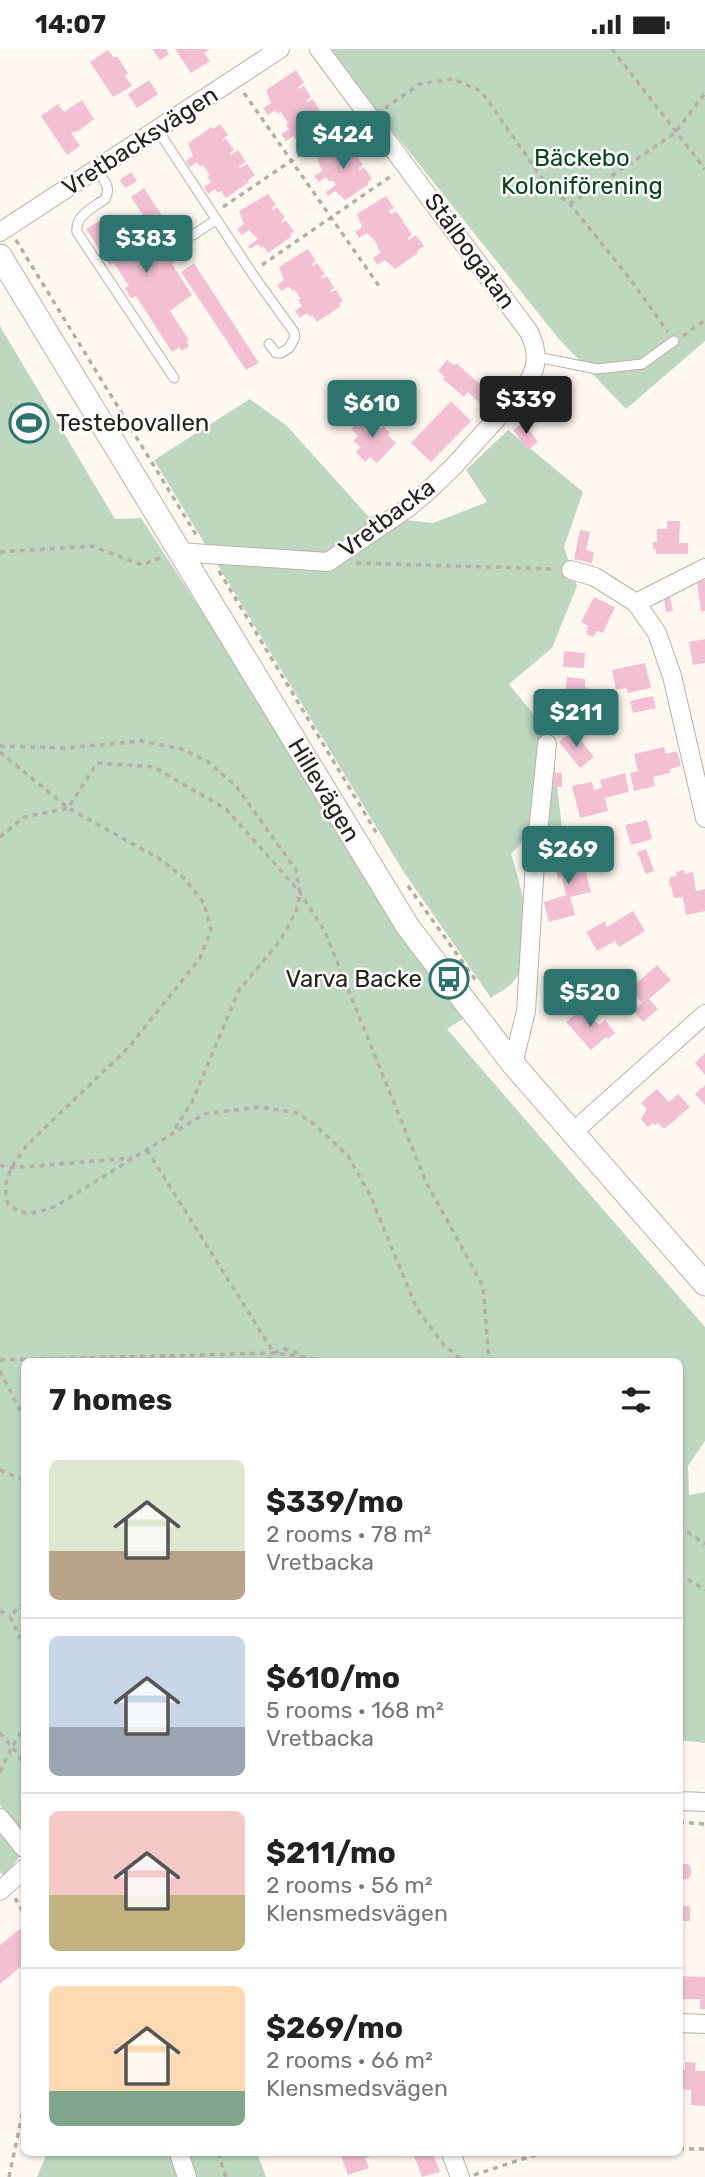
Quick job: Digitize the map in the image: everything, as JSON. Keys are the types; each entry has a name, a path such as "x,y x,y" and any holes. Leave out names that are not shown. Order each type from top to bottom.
{"street":[{"name":"Vretbacksvägen","path":"4,230 280,49"},
{"name":"Stålbogatan","path":"319,49 529,332 537,357"},
{"name":"Hillevägen","path":"0,256 408,927 513,1064 705,1284"},
{"name":"Vretbacka","path":"178,552 328,562 409,507 454,466 525,387 534,374 537,357"},
{"path":"636,603 705,568"},
{"path":"571,570 595,577 636,603 657,633 673,676 705,818"},
{"path":"513,1064 526,1011 535,862 547,744"},
{"path":"572,1133 705,1014"},
{"path":"683,1801 705,1802"},
{"path":"0,1818 21,1844"},
{"path":"0,1891 21,1872"},
{"path":"683,2023 705,2024"},
{"path":"180,2156 187,2177"},
{"path":"452,2156 460,2177"}],"lane":[{"path":"157,129 295,337 289,348 279,354 269,344"},
{"path":"96,169 108,187 108,194 79,218 77,232 174,379"},
{"path":"193,235 215,217"},
{"path":"537,357 597,369 642,364 674,341"}],"path":[{"path":"612,49 705,169"},
{"path":"234,79 379,286"},
{"path":"215,217 291,161 420,84 453,79 481,92 549,188 570,204 630,279 674,341 705,320"},
{"path":"570,204 676,133 705,93"},
{"path":"251,272 407,165"},
{"path":"4,230 208,553 384,846"},
{"path":"0,552 93,546 142,565 178,552"},
{"path":"328,562 571,570"},
{"path":"0,746 67,748 141,741 181,749 207,761 236,786 296,870 300,894 296,912 279,941 239,990 191,1102 171,1134"},
{"path":"0,752 68,808 160,859 184,878 204,903 211,930 200,958 129,1047 27,1145 11,1168 5,1187 8,1204 18,1212 37,1213 57,1206 204,1114 260,1107 296,1113 314,1124 348,1156 370,1195 417,1309 444,1346 459,1358"},
{"path":"0,837 24,817 68,808 97,763 154,767 226,810 299,891 326,932 426,1182 483,1286 489,1358"},
{"path":"404,880 483,990"},
{"path":"147,1150 274,1353"},
{"path":"0,1165 11,1168 134,1157"},
{"path":"270,1358 274,1353 285,1349 305,1358"},
{"path":"78,1358 274,1353 308,1358"},
{"path":"0,1360 21,1359"},
{"path":"0,1371 21,1411"},
{"path":"0,1470 21,1479"},
{"path":"683,1529 705,1544"},
{"path":"683,1576 705,1590"},
{"path":"10,1616 21,1606"},
{"path":"0,1611 10,1616 21,1638"},
{"path":"0,1733 21,1761"},
{"path":"0,1772 21,1733"},
{"path":"683,1822 705,1824"},
{"path":"9,2177 21,2120"},
{"path":"683,2148 705,2149"},
{"path":"219,2156 226,2177"},
{"path":"469,2177 532,2156"}],"green space":[{"name":"Bäckebo Koloniförening","path":"327,49 705,49 705,341 626,409 558,338"},
{"path":"0,326 115,519 141,518 271,719 383,906 421,964 464,1018 447,1029 705,1327 705,1441 688,1466 689,1495 705,1492 705,1743 683,1740 683,1358 21,1358 21,1832 0,1805"},
{"path":"250,399 287,426 368,516 433,523 487,502 466,470 508,430 583,492 564,547 577,586 552,648 509,684 551,736 562,827 523,841 511,854 524,902 526,954 513,982 491,998 403,871 154,460"},
{"path":"0,1827 21,1854 5,1877 0,1872"},
{"path":"46,2156 170,2156 177,2177 37,2177"},
{"path":"186,2156 258,2156 266,2177 193,2177"}],"building":[{"path":"152,49 166,49 169,54 160,60"},
{"path":"175,49 210,49 204,53 210,61 191,73"},
{"path":"108,50 114,58 117,56 128,73 125,76 132,86 113,97 90,62"},
{"path":"296,70 304,83 299,89 304,86 311,97 308,102 313,99 320,111 317,116 322,113 330,124 325,127 327,129 303,145 293,136 286,141 281,134 289,129 281,112 278,114 275,110 268,115 263,108 271,103 266,90"},
{"path":"149,80 158,94 137,108 128,94"},
{"path":"82,100 94,119 71,133 80,146 67,155 41,116 58,104 64,112"},
{"path":"220,124 228,135 221,141 226,139 234,150 231,155 238,150 246,162 239,166 240,168 247,164 255,175 226,198 221,191 218,193 215,189 208,194 204,187 211,182 207,177 210,175 203,165 200,167 197,162 190,167 186,161 193,156 188,143"},
{"path":"346,141 353,152 350,156 355,154 363,165 358,168 360,170 364,167 372,179 367,182 369,184 345,200 335,191 328,196 326,192 336,185 332,180 330,182 326,177 319,182 314,176 322,171 317,158"},
{"path":"131,172 137,181 125,188 120,180"},
{"path":"144,188 174,234 161,242 131,197"},
{"path":"268,194 276,205 273,210 277,207 285,218 282,223 286,220 294,232 268,253 258,244 250,249 248,246 258,239 249,230 242,235 237,229 244,224 239,211"},
{"path":"386,196 394,208 389,211 391,214 396,211 404,222 399,225 404,223 412,234 409,240 416,235 424,246 395,269 385,260 377,265 373,258 380,253 376,242 367,233 359,238 355,232 362,227 357,214"},
{"path":"111,214 128,239 147,227 165,254 179,245 186,255 172,264 192,295 170,311 189,340 189,346 182,351 179,347 172,352 136,296 131,298 125,288 129,286 114,263 110,265 86,229"},
{"path":"308,249 316,261 313,266 317,263 325,274 322,279 327,276 334,288 330,291 336,290 343,301 339,304 341,306 317,322 307,313 300,318 295,311 302,306 294,289 292,291 289,286 282,291 277,285 284,280 279,267"},
{"path":"194,263 259,363 246,370 181,272"},
{"path":"447,360 454,365 456,363 482,386 488,388 495,379 502,384 483,407 468,392 464,397 443,379 445,377 438,371"},
{"path":"451,401 471,421 431,462 411,443"},
{"path":"363,417 370,424 373,420 381,429 383,426 396,443 377,463 370,457 365,462 356,452 361,447 353,441 358,436 351,429"},
{"path":"523,423 538,442 528,450 513,430"},
{"path":"667,521 680,521 679,543 688,543 688,554 656,554 653,542 657,542 657,529 667,529"},
{"path":"580,530 590,532 586,550 594,552 592,563 574,559"},
{"path":"705,580 705,611 701,611 697,582"},
{"path":"594,597 615,607 603,633 597,631 593,637 586,634 588,626 581,622"},
{"path":"670,597 673,611 666,612 664,598"},
{"path":"705,639 705,663 693,665 689,642"},
{"path":"564,651 585,653 584,668 563,667"},
{"path":"645,663 651,688 628,693 626,688 616,690 612,670"},
{"path":"567,677 585,679 585,687 589,688 588,697 584,696 583,715 563,713"},
{"path":"653,696 656,708 633,713 630,701"},
{"path":"573,730 594,757 580,768 559,742"},
{"path":"664,747 666,754 677,751 681,766 670,769 670,773 653,777 655,786 634,791 630,773 638,771 634,754"},
{"path":"550,773 562,773 562,787 549,786"},
{"path":"625,773 629,792 605,798 608,811 580,818 572,786 592,782 594,790 602,788 600,780"},
{"path":"647,820 652,839 631,845 625,825"},
{"path":"646,849 654,871 646,874 637,852"},
{"path":"580,850 591,892 570,897 575,915 549,922 544,902 566,895 562,877 558,879 555,867 559,866 557,856"},
{"path":"684,870 685,874 693,872 696,891 705,889 705,911 686,915 683,897 674,898 669,886 670,877 677,876 676,872"},
{"path":"633,911 645,931 619,947 615,941 597,951 586,932 605,921 607,927"},
{"path":"657,965 671,980 649,999 658,1009 643,1022 633,1011 642,1003 630,989"},
{"path":"583,1007 599,1025 605,1020 615,1033 591,1050 566,1022"},
{"path":"705,1053 705,1075 695,1063"},
{"path":"705,1085 705,1105 695,1094"},
{"path":"657,1089 669,1102 678,1094 690,1107 664,1129 658,1123 648,1127 641,1119 647,1109 641,1103"},
{"path":"683,1864 691,1867 691,1876 683,1879"},
{"path":"683,1906 690,1906 690,1921 683,1921"},
{"path":"21,1928 21,1966 0,1984 0,1945"},
{"path":"683,1976 705,1977 705,2009 700,2009 700,1999 683,1999"},
{"path":"685,2062 696,2063 695,2071 705,2071 705,2106 691,2105 691,2090 683,2089"},
{"path":"341,2156 369,2156 365,2158 369,2168 348,2175"},
{"path":"414,2156 434,2156 440,2172 422,2177"}],"place":[{"name":"Testebovallen","path":"29,423"},
{"name":"Varva Backe","path":"449,979"}]}
